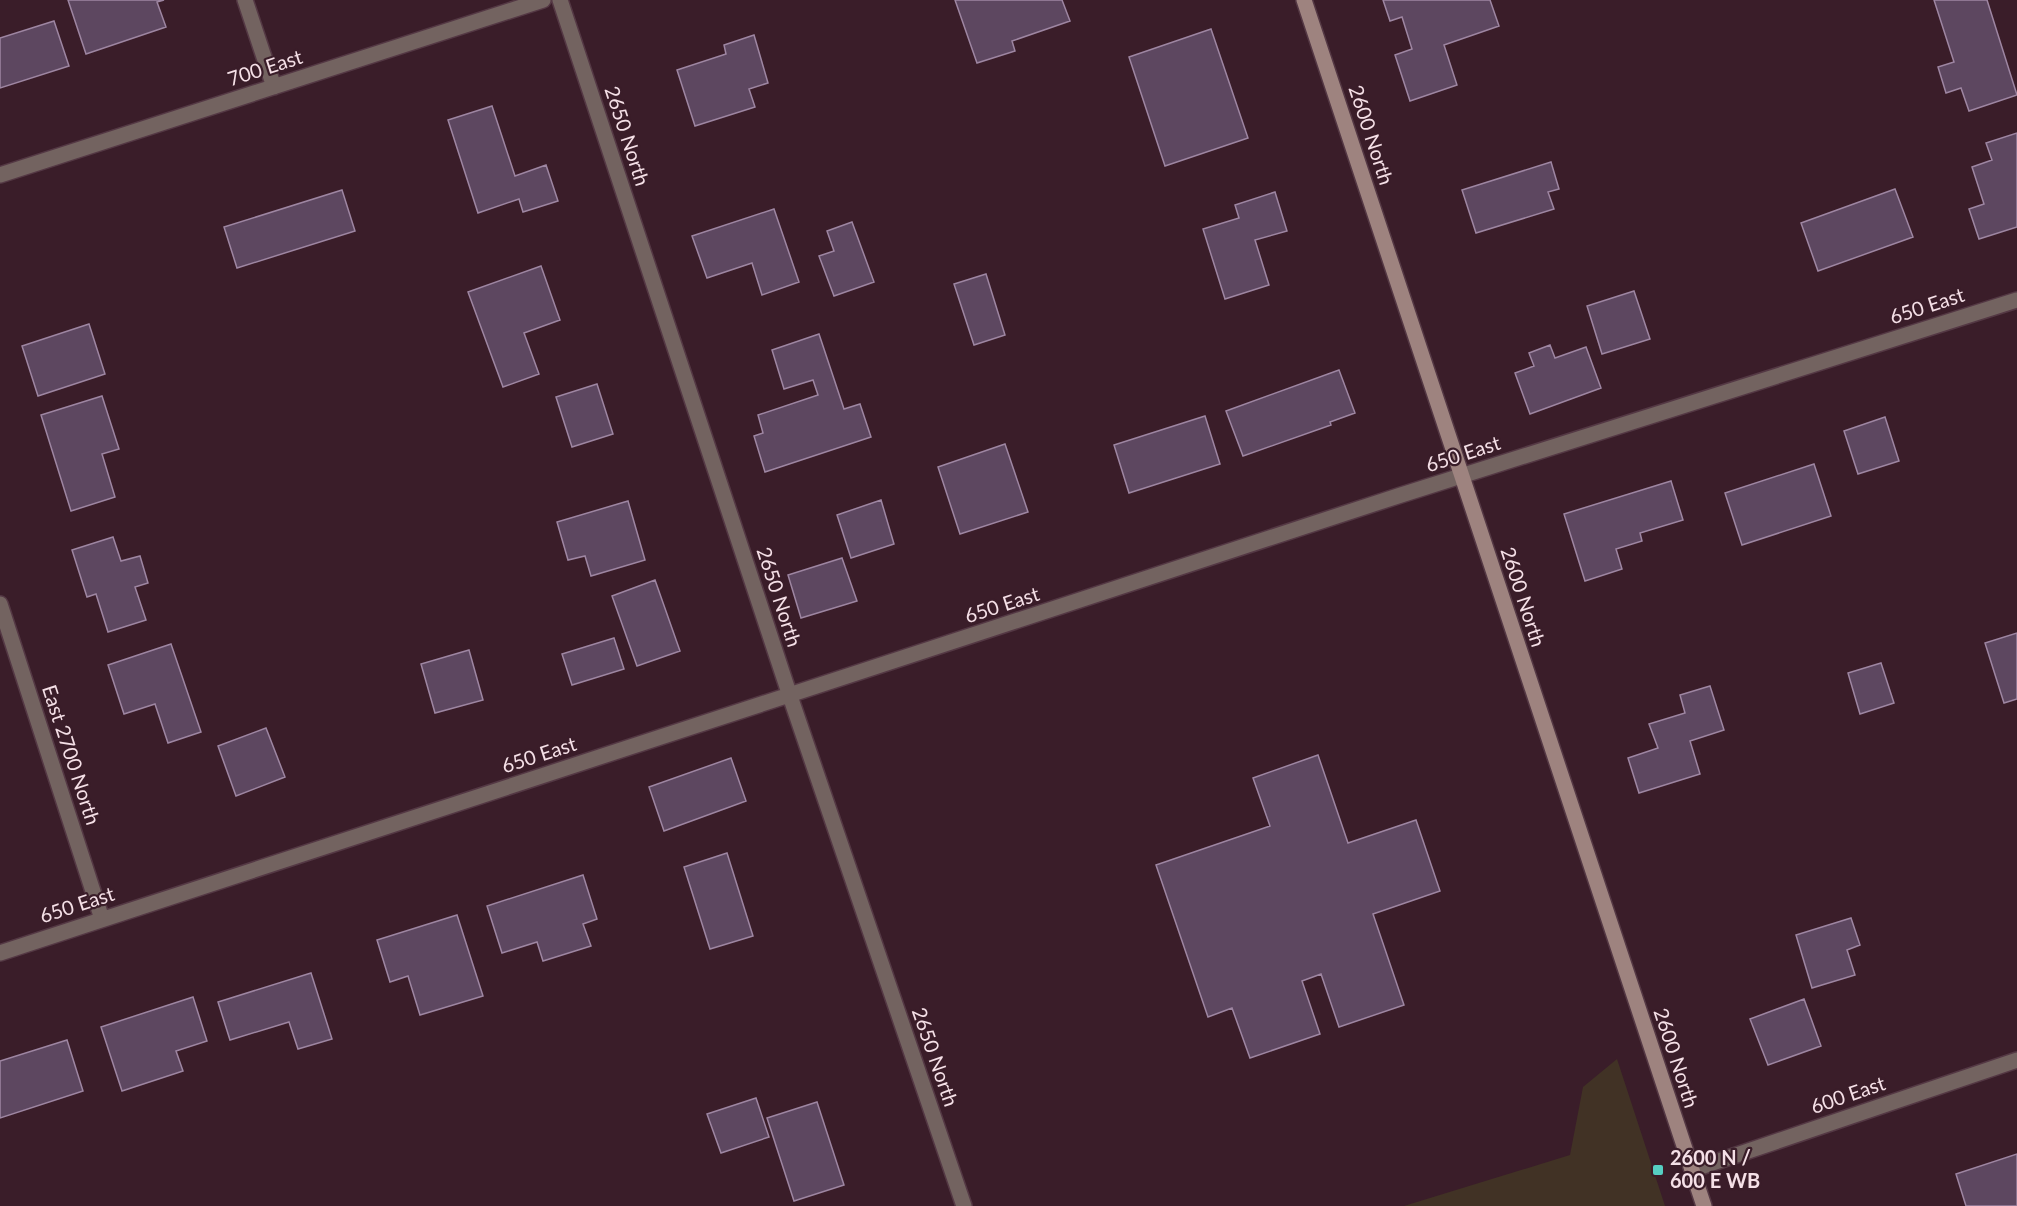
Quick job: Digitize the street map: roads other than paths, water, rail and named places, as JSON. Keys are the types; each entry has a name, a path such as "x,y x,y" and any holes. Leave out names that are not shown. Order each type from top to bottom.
{"main road":[{"name":"2600 North","path":"1304,0 1704,1206"}],"street":[{"path":"245,0 274,87"},
{"name":"700 East","path":"0,176 543,0"},
{"name":"2650 North","path":"560,0 790,696 964,1206"},
{"name":"650 East","path":"0,953 1462,476 2017,300"},
{"name":"East 2700 North","path":"0,604 102,919"},
{"name":"600 East","path":"1692,1170 2017,1060"}],"place":[{"name":"2600 N / 600 E WB","path":"1658,1170"}]}
